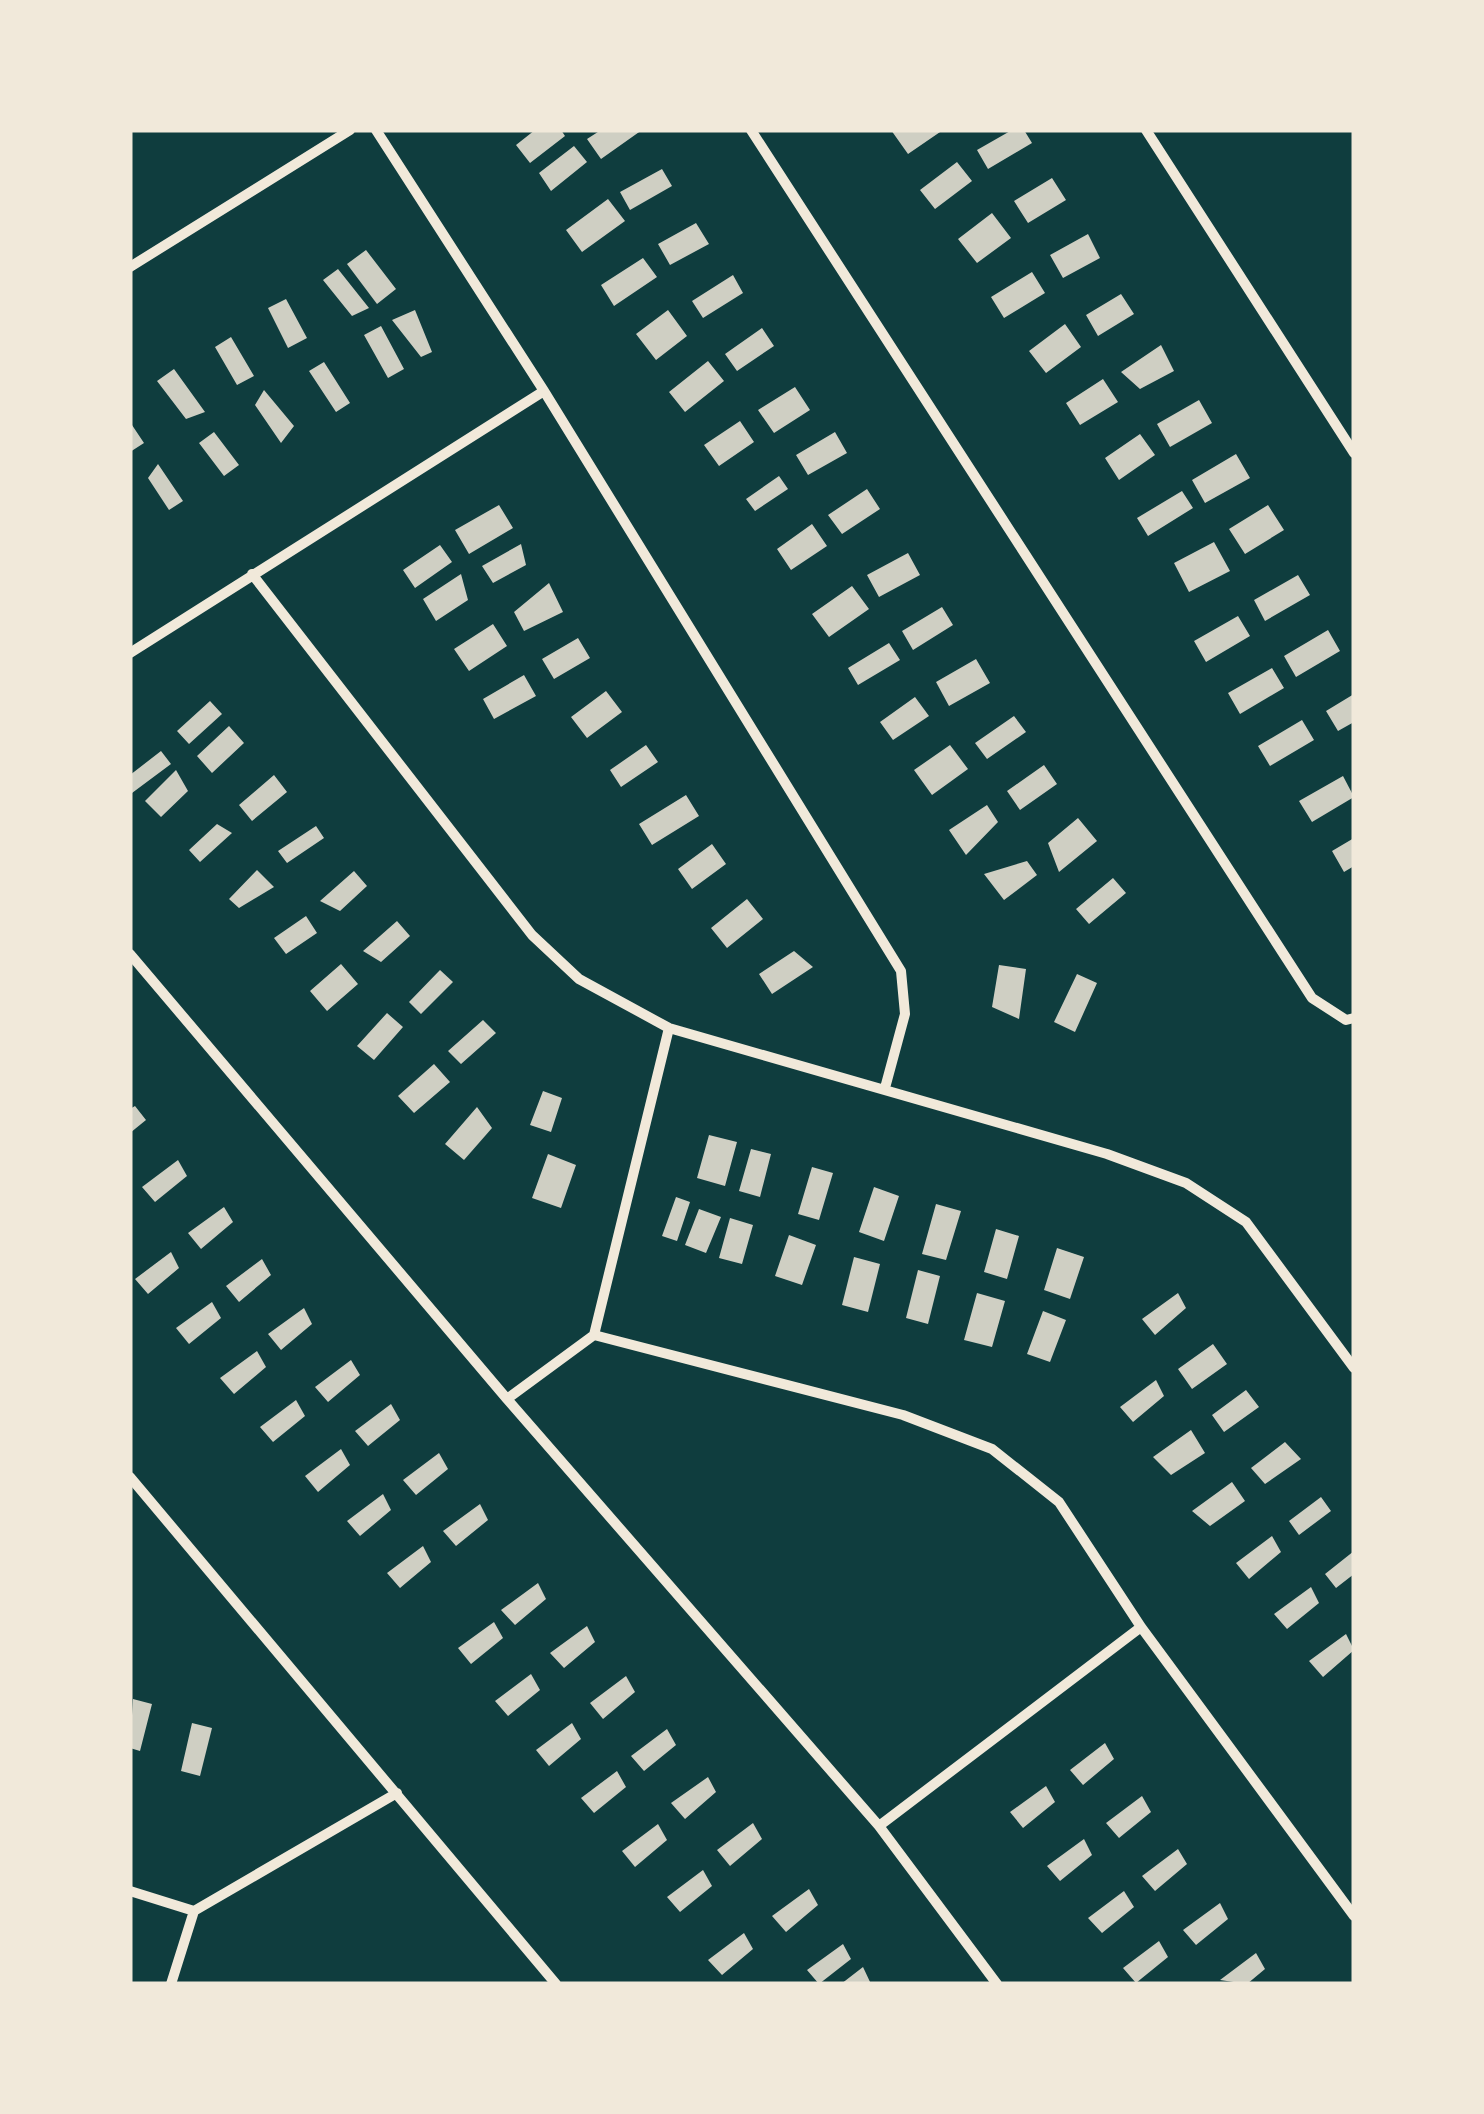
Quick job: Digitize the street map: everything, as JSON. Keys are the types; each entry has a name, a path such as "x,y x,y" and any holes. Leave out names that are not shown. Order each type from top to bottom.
{"street":[{"path":"130,267 350,130"},
{"path":"376,130 544,391 901,971 904,1014 885,1088"},
{"path":"751,130 1312,998 1346,1020 1354,1018"},
{"path":"1146,130 1354,453"},
{"path":"130,653 544,391"},
{"path":"252,574 532,936 579,978 669,1028 1107,1154 1186,1183 1246,1222 1354,1368"},
{"path":"130,954 507,1398 879,1826 992,1982"},
{"path":"507,1398 594,1335 669,1028"},
{"path":"594,1335 903,1415 992,1449 1059,1502 1141,1627 1354,1916"},
{"path":"130,1477 556,1984"},
{"path":"879,1826 1141,1627"},
{"path":"172,1984 194,1911 397,1793"},
{"path":"130,1891 194,1911"}],"building":[{"path":"535,130 561,130 565,136 530,163 516,145"},
{"path":"601,130 642,130 601,159 587,139"},
{"path":"891,130 943,130 908,154"},
{"path":"1012,130 1024,130 1032,143 988,169 977,150"},
{"path":"574,146 587,162 551,191 539,173"},
{"path":"957,162 972,181 935,209 920,190"},
{"path":"662,169 672,186 630,210 620,192"},
{"path":"1052,178 1066,200 1028,223 1014,201"},
{"path":"608,199 625,221 582,252 566,230"},
{"path":"992,213 1011,238 977,263 958,239"},
{"path":"696,223 709,244 670,265 658,244"},
{"path":"1088,234 1100,258 1063,278 1050,255"},
{"path":"366,250 396,289 377,304 347,264"},
{"path":"643,258 657,277 614,306 601,285"},
{"path":"338,269 369,308 352,316 323,280"},
{"path":"1032,272 1045,293 1004,318 991,297"},
{"path":"733,275 743,293 703,318 692,301"},
{"path":"1121,294 1134,314 1098,336 1086,315"},
{"path":"286,299 307,338 288,348 268,308"},
{"path":"415,310 432,352 421,357 392,320"},
{"path":"668,310 687,336 656,360 636,334"},
{"path":"1065,324 1081,347 1046,373 1029,351"},
{"path":"381,326 404,369 388,378 364,335"},
{"path":"762,328 774,346 737,371 725,354"},
{"path":"231,337 254,376 237,385 215,347"},
{"path":"1161,345 1174,371 1140,389 1121,372"},
{"path":"708,361 724,381 685,412 669,392"},
{"path":"324,362 350,403 336,412 309,371"},
{"path":"174,369 205,412 186,419 157,381"},
{"path":"1103,379 1118,402 1080,425 1066,403"},
{"path":"795,387 810,410 774,433 758,410"},
{"path":"264,390 294,426 281,443 255,405"},
{"path":"1199,400 1212,423 1170,447 1157,424"},
{"path":"740,421 754,442 719,466 704,445"},
{"path":"130,422 144,443 130,452"},
{"path":"214,432 239,465 224,476 199,443"},
{"path":"835,432 847,453 808,475 796,455"},
{"path":"1140,434 1155,455 1119,480 1105,458"},
{"path":"1236,454 1250,478 1205,503 1192,480"},
{"path":"158,464 183,501 169,510 148,478"},
{"path":"779,476 788,489 755,511 746,499"},
{"path":"867,489 880,509 842,534 828,515"},
{"path":"1182,491 1193,508 1148,536 1137,518"},
{"path":"499,505 513,528 469,554 455,530"},
{"path":"1268,505 1284,530 1245,554 1229,529"},
{"path":"812,524 827,546 791,570 777,549"},
{"path":"1214,542 1230,571 1189,592 1174,563"},
{"path":"521,544 526,565 493,583 482,566"},
{"path":"440,545 452,562 415,588 403,570"},
{"path":"908,553 920,575 879,597 867,575"},
{"path":"461,574 468,600 436,621 423,599"},
{"path":"1298,575 1310,595 1265,621 1254,600"},
{"path":"549,583 563,612 524,631 514,612"},
{"path":"852,586 869,609 829,637 812,614"},
{"path":"942,607 953,625 913,650 902,631"},
{"path":"1238,616 1250,636 1206,662 1194,641"},
{"path":"493,624 507,646 469,671 454,649"},
{"path":"1328,630 1340,651 1296,677 1284,656"},
{"path":"578,638 590,658 554,679 542,659"},
{"path":"889,643 900,660 858,685 848,668"},
{"path":"976,659 990,683 949,706 936,682"},
{"path":"1272,668 1284,688 1240,714 1228,693"},
{"path":"524,675 536,696 494,719 483,699"},
{"path":"606,691 622,712 587,738 571,717"},
{"path":"1354,694 1354,722 1338,731 1326,711"},
{"path":"915,697 929,716 893,740 880,722"},
{"path":"210,701 222,714 189,744 177,731"},
{"path":"1014,716 1026,732 987,759 975,743"},
{"path":"1302,720 1314,740 1270,766 1258,746"},
{"path":"229,726 244,743 212,773 197,756"},
{"path":"646,745 658,762 621,787 610,770"},
{"path":"950,745 968,769 932,795 914,770"},
{"path":"161,751 171,764 132,793 130,775"},
{"path":"1044,765 1057,784 1020,810 1007,791"},
{"path":"176,770 188,791 161,817 145,801"},
{"path":"274,775 287,792 252,821 239,805"},
{"path":"1343,776 1354,797 1312,822 1299,801"},
{"path":"686,795 699,816 652,845 639,824"},
{"path":"987,805 998,822 966,855 949,830"},
{"path":"1078,818 1097,841 1059,872 1048,843"},
{"path":"217,824 232,833 200,862 189,850"},
{"path":"316,826 324,838 287,863 278,851"},
{"path":"1354,838 1354,866 1344,872 1332,851"},
{"path":"712,844 726,864 692,889 678,869"},
{"path":"1027,861 1037,875 1004,900 984,874"},
{"path":"257,870 274,887 239,908 229,899"},
{"path":"354,871 367,886 340,911 320,901"},
{"path":"1113,878 1126,893 1089,924 1076,909"},
{"path":"747,899 763,919 727,948 711,928"},
{"path":"306,916 317,933 286,954 274,938"},
{"path":"397,921 410,936 381,962 363,951"},
{"path":"794,951 813,967 772,994 759,974"},
{"path":"341,964 358,984 327,1011 310,991"},
{"path":"999,965 1026,969 1019,1019 992,1007"},
{"path":"440,970 453,982 421,1014 409,1002"},
{"path":"1077,974 1097,983 1075,1032 1054,1022"},
{"path":"387,1013 403,1027 374,1060 357,1046"},
{"path":"483,1020 496,1033 461,1064 448,1051"},
{"path":"434,1064 450,1082 414,1113 398,1096"},
{"path":"543,1091 562,1098 551,1132 530,1125"},
{"path":"135,1106 146,1120 130,1133 130,1109"},
{"path":"477,1107 492,1128 464,1160 445,1144"},
{"path":"709,1135 737,1142 725,1186 697,1178"},
{"path":"751,1149 771,1154 760,1197 739,1191"},
{"path":"548,1154 576,1165 561,1208 532,1198"},
{"path":"178,1160 187,1176 155,1202 142,1187"},
{"path":"812,1167 833,1173 819,1220 798,1214"},
{"path":"874,1187 899,1196 884,1241 859,1232"},
{"path":"676,1197 690,1202 677,1241 662,1236"},
{"path":"936,1204 961,1211 946,1260 922,1254"},
{"path":"224,1207 233,1222 201,1249 188,1233"},
{"path":"699,1209 721,1217 706,1253 685,1245"},
{"path":"730,1218 753,1225 742,1264 719,1258"},
{"path":"996,1229 1019,1236 1007,1279 984,1272"},
{"path":"789,1235 816,1245 802,1285 775,1276"},
{"path":"1057,1248 1084,1257 1070,1299 1044,1290"},
{"path":"171,1252 179,1268 148,1294 135,1279"},
{"path":"854,1257 880,1264 868,1312 842,1305"},
{"path":"262,1259 271,1275 239,1302 226,1286"},
{"path":"918,1270 940,1276 928,1324 906,1318"},
{"path":"977,1293 1005,1301 992,1347 964,1340"},
{"path":"1178,1293 1186,1308 1155,1335 1142,1319"},
{"path":"212,1302 221,1318 189,1344 176,1328"},
{"path":"304,1308 312,1324 281,1350 268,1334"},
{"path":"1043,1311 1066,1320 1050,1362 1027,1354"},
{"path":"1213,1344 1227,1364 1192,1389 1178,1369"},
{"path":"257,1351 266,1367 234,1394 220,1378"},
{"path":"351,1360 360,1375 328,1402 315,1387"},
{"path":"1156,1380 1164,1396 1133,1422 1120,1407"},
{"path":"1246,1390 1259,1407 1224,1432 1212,1415"},
{"path":"296,1400 305,1416 273,1442 260,1427"},
{"path":"391,1404 400,1420 368,1446 355,1431"},
{"path":"1191,1430 1205,1453 1171,1475 1153,1457"},
{"path":"1285,1442 1301,1459 1265,1484 1251,1468"},
{"path":"341,1449 350,1465 318,1492 305,1476"},
{"path":"439,1453 448,1469 416,1495 403,1480"},
{"path":"1232,1482 1245,1501 1210,1526 1192,1511"},
{"path":"383,1494 391,1510 360,1536 347,1521"},
{"path":"1321,1497 1331,1511 1299,1535 1289,1521"},
{"path":"480,1504 488,1520 456,1546 443,1531"},
{"path":"1272,1536 1281,1552 1249,1579 1236,1563"},
{"path":"423,1546 431,1562 400,1588 387,1573"},
{"path":"1354,1551 1354,1574 1336,1588 1325,1574"},
{"path":"538,1583 546,1599 515,1625 501,1610"},
{"path":"1311,1587 1319,1603 1287,1629 1274,1614"},
{"path":"494,1622 503,1638 471,1664 458,1648"},
{"path":"587,1626 595,1642 564,1668 550,1653"},
{"path":"1346,1634 1354,1650 1323,1677 1309,1661"},
{"path":"531,1674 540,1690 508,1716 495,1701"},
{"path":"626,1676 635,1692 603,1719 590,1703"},
{"path":"133,1699 152,1704 140,1751 130,1748"},
{"path":"192,1723 212,1728 200,1776 181,1771"},
{"path":"572,1723 581,1739 549,1766 536,1750"},
{"path":"667,1729 676,1745 644,1771 631,1756"},
{"path":"1105,1743 1114,1759 1083,1785 1070,1770"},
{"path":"617,1771 626,1787 594,1813 581,1798"},
{"path":"708,1777 716,1792 685,1819 671,1803"},
{"path":"1046,1786 1055,1802 1023,1828 1010,1812"},
{"path":"1142,1796 1151,1812 1119,1838 1106,1823"},
{"path":"753,1823 762,1839 730,1866 717,1850"},
{"path":"658,1824 667,1840 635,1867 622,1851"},
{"path":"1084,1839 1092,1855 1060,1881 1047,1866"},
{"path":"1178,1849 1187,1864 1155,1891 1142,1876"},
{"path":"703,1870 712,1886 680,1912 667,1897"},
{"path":"809,1889 818,1905 786,1932 772,1916"},
{"path":"1124,1891 1134,1907 1102,1933 1088,1918"},
{"path":"1220,1903 1228,1919 1196,1945 1183,1930"},
{"path":"744,1933 753,1949 722,1975 708,1960"},
{"path":"1159,1941 1168,1957 1136,1983 1123,1968"},
{"path":"843,1944 851,1959 819,1984 807,1970"},
{"path":"1256,1953 1265,1969 1247,1984 1220,1980"},
{"path":"863,1967 871,1984 841,1984"}]}
